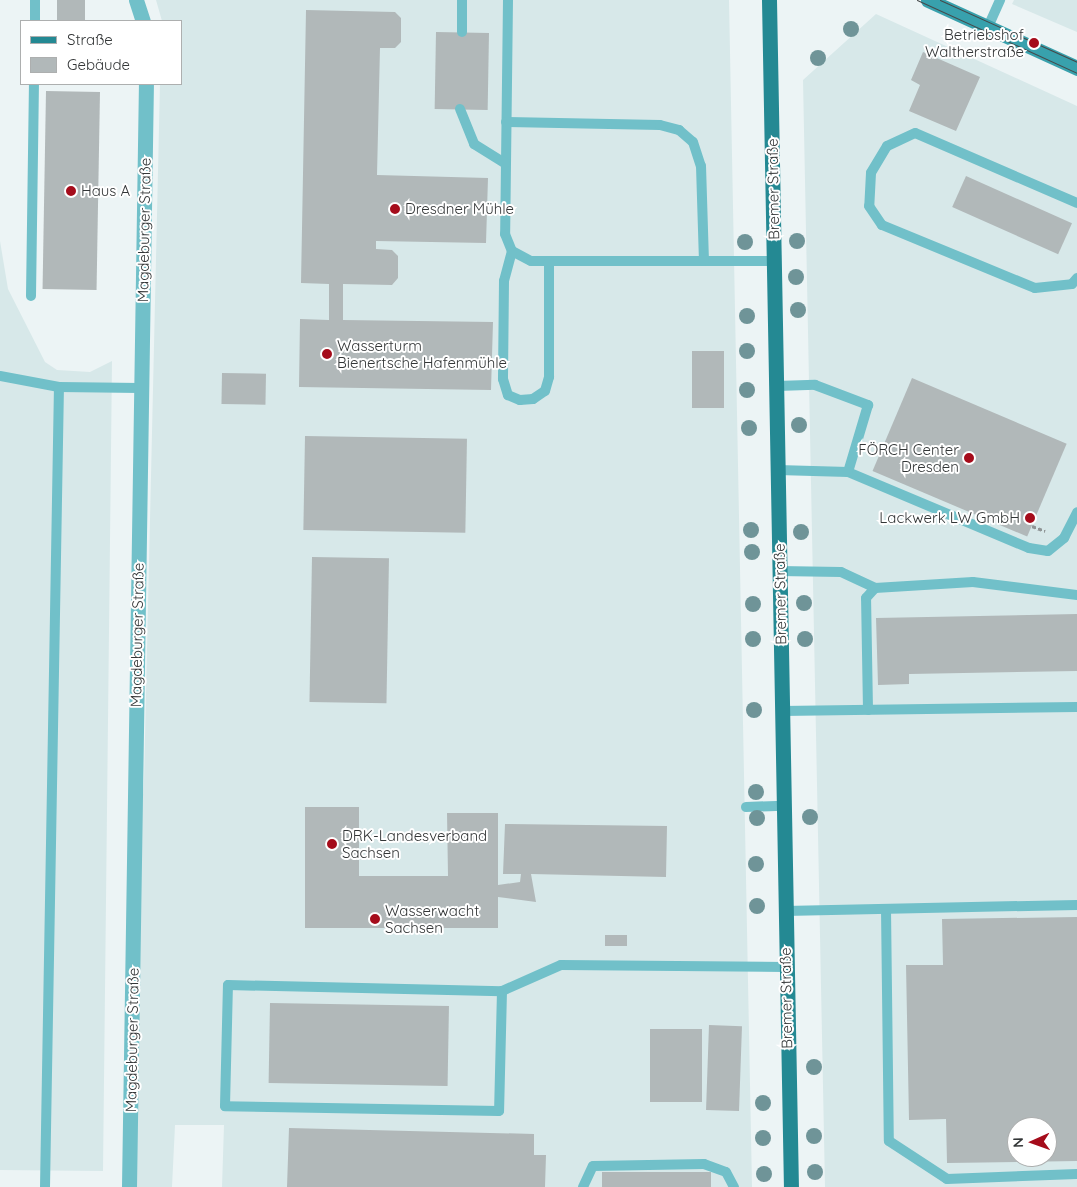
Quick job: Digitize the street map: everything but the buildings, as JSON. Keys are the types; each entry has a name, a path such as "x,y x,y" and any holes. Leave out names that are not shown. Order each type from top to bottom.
{"main road":[{"name":"Bremer Straße","path":"769,0 775,261 785,967 791,1187"},
{"path":"928,0 1077,68"}],"street":[{"path":"136,0 143,20"},
{"name":"Magdeburger Straße","path":"129,1187 146,85"}],"lane":[{"path":"35,0 35,20"},
{"path":"462,0 462,32"},
{"path":"508,0 505,163 506,234 512,251 504,281 502,379 508,395 520,400 533,399 545,391 549,377 549,261"},
{"path":"988,27 1000,0"},
{"path":"31,296 34,85"},
{"path":"460,109 474,144 505,163"},
{"path":"506,122 660,125 679,130 693,142 701,166 704,261"},
{"path":"1077,203 915,132 887,146 871,173 869,206 882,226 1035,288 1072,284 1077,278"},
{"path":"512,251 531,261 775,261"},
{"path":"0,376 59,387 140,388"},
{"path":"777,386 815,385 868,405 848,472"},
{"path":"45,1187 59,387"},
{"path":"778,470 848,472 1029,548 1048,551 1064,538 1077,512"},
{"path":"779,570 841,572 875,588 973,582 1077,595"},
{"path":"868,710 866,598 875,588"},
{"path":"782,711 1077,707"},
{"path":"746,807 783,806"},
{"path":"784,911 1077,905"},
{"path":"886,909 889,1141 947,1179 1077,1174"},
{"path":"502,991 499,1111 225,1106 228,985 502,991 561,965 785,967"},
{"path":"583,1187 593,1166 704,1164 726,1172 734,1187"}],"shaded area":[{"path":"156,0 729,0 752,1187 222,1187 224,1125 175,1125 172,1187 133,1187 134,916 144,781 160,85 182,85 182,20 162,20"},
{"path":"1014,0 1077,0 1077,32 1012,4"},
{"path":"876,14 1077,106 1077,1187 825,1187 803,80"},
{"path":"0,241 8,289 45,362 57,370 90,372 112,361 103,1171 0,1170"}],"tram line":[{"path":"917,0 1077,73"},
{"path":"940,0 1077,62"}],"place":[{"name":"Betriebshof Waltherstraße","path":"1034,43"},
{"name":"Haus A","path":"71,191"},
{"name":"Dresdner Mühle","path":"395,209"},
{"name":"Wasserturm Bienertsche Hafenmühle","path":"327,354"},
{"name":"FÖRCH Center Dresden","path":"969,458"},
{"name":"Lackwerk LW GmbH","path":"1030,518"},
{"name":"DRK-Landesverband Sachsen","path":"332,844"},
{"name":"Wasserwacht Sachsen","path":"375,919"}]}
